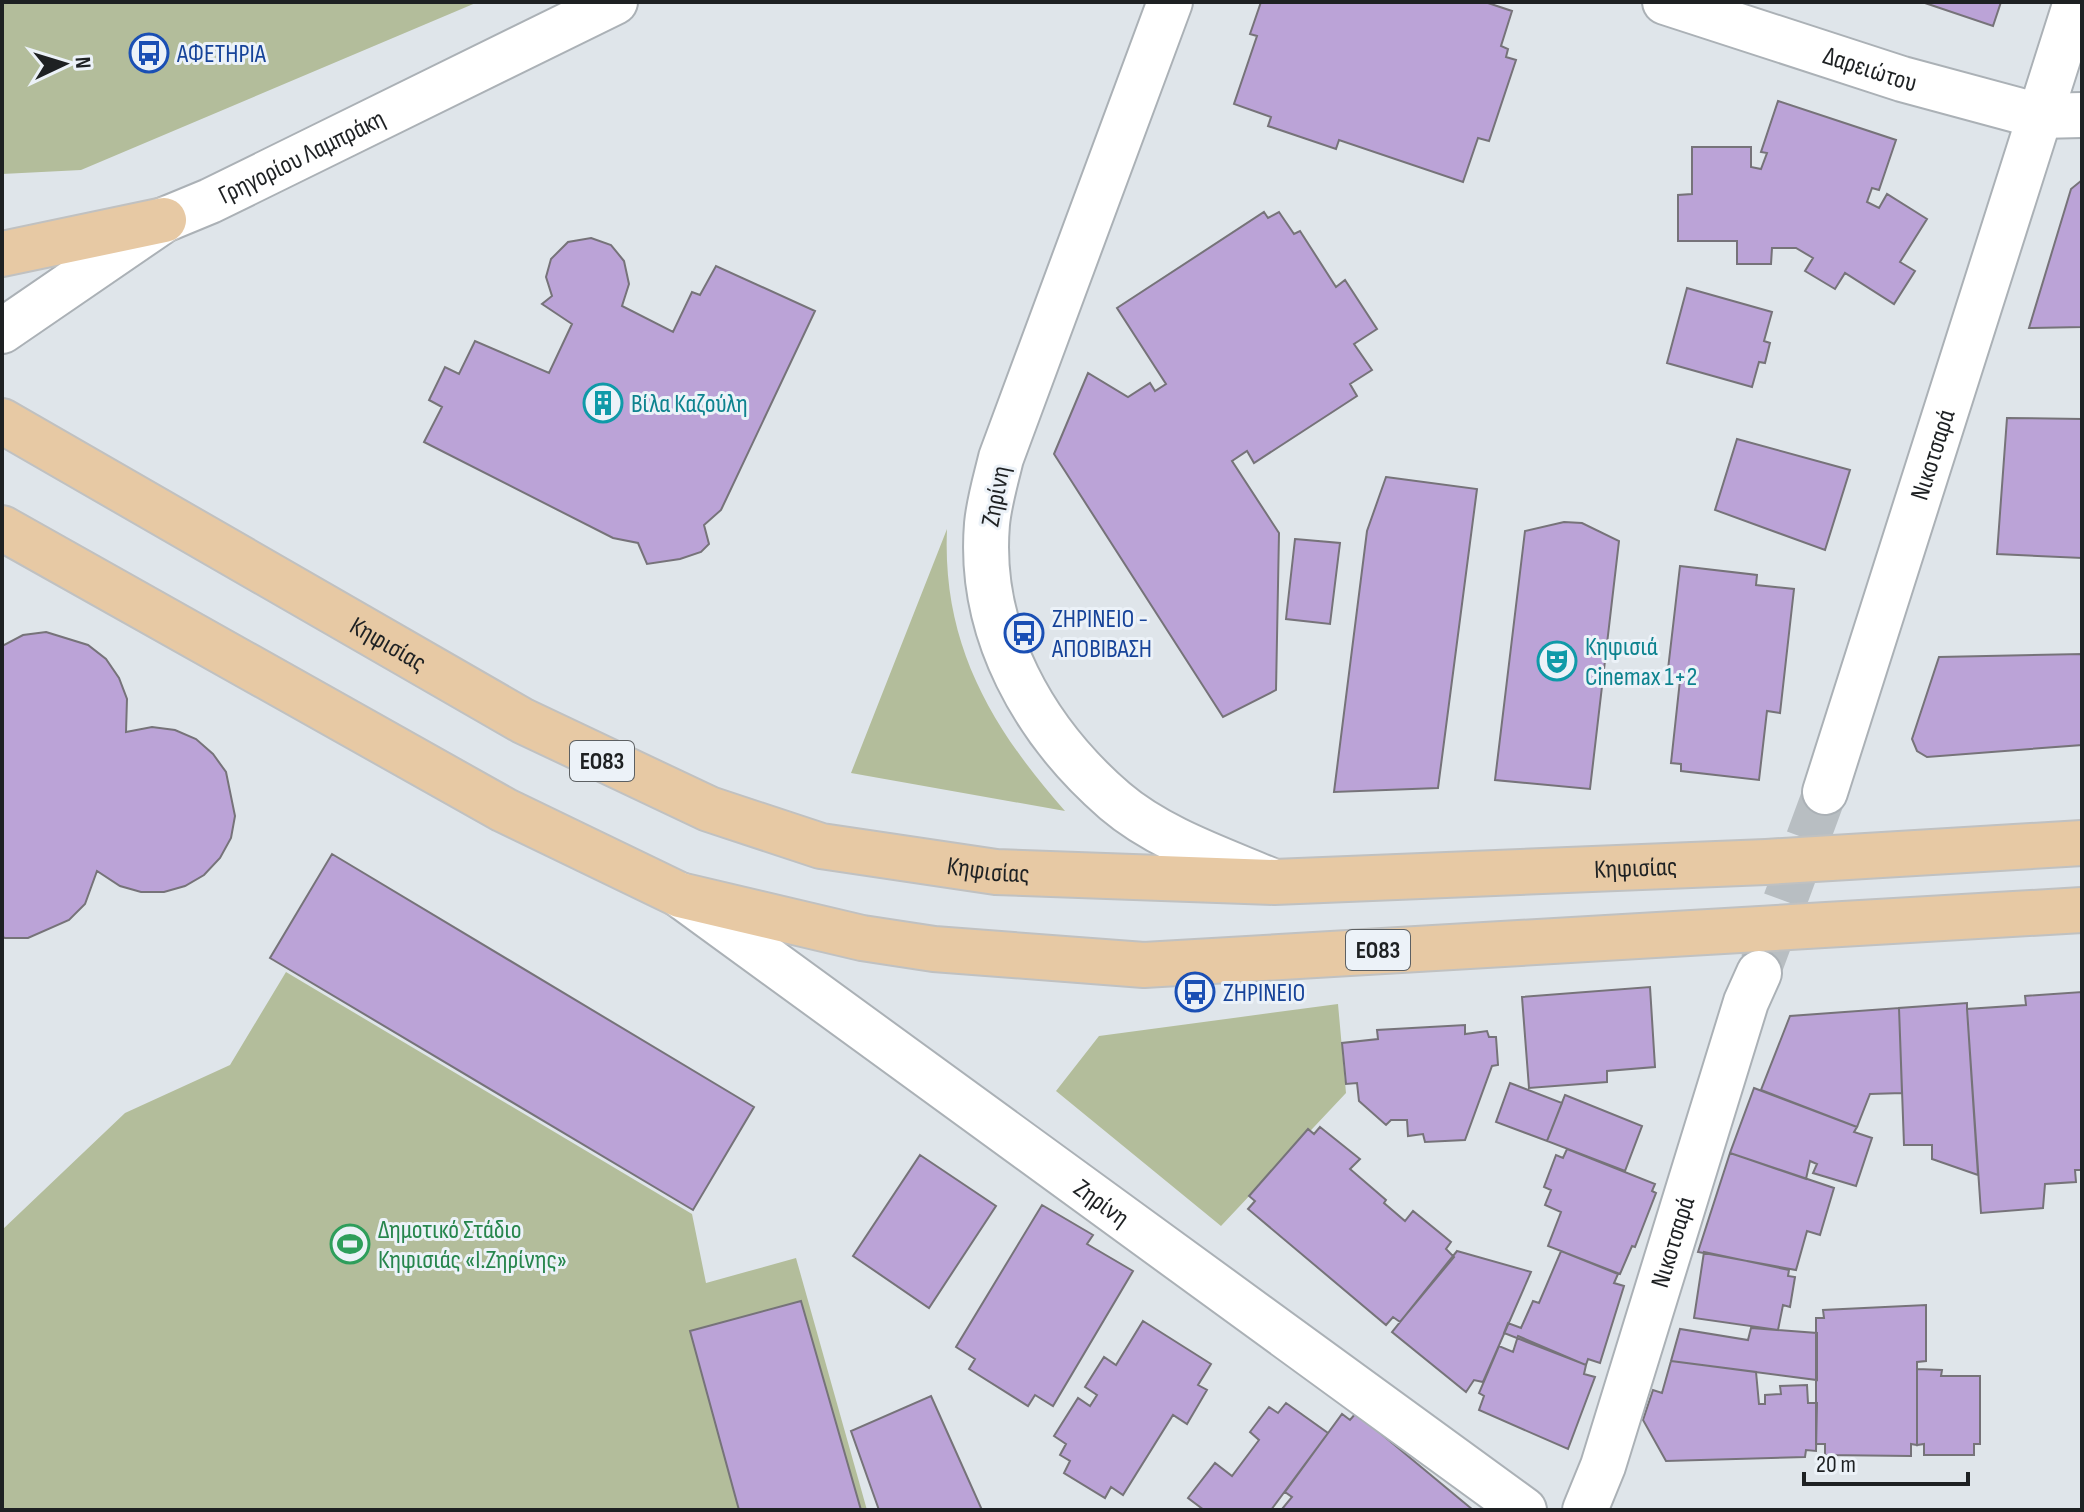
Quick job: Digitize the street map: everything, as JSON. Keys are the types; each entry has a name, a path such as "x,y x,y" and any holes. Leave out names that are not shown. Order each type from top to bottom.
{"main road":[{"path":"2,254 164,220"},
{"name":"Κηφισίας","path":"2,421 523,721 709,809 821,846 996,872 1274,882 1788,861 2082,843"},
{"name":"ΕΟ83","path":"2,528 504,810 680,895 876,940 934,949 1144,965 2082,910"}],"street":[{"name":"Γρηγορίου Λαμπράκη","path":"2,331 164,220 210,201 615,2"},
{"name":"Ζηρίνη","path":"1170,2 1001,458 987,521 986,572 993,612 1006,656 1031,704 1064,746 1116,802 1184,843 1274,882"},
{"name":"Δαρειώτου","path":"1665,2 1902,79 2039,116 2082,115"},
{"name":"Νικοτσαρά","path":"1825,792 2076,2"},
{"name":"Ζηρίνη","path":"680,895 1524,1510"},
{"name":"Νικοτσαρά","path":"1585,1510 1603,1466 1746,1002 1759,973"}],"green space":[{"path":"2,2 478,2 81,170 2,174"},
{"path":"947,529 953,610 976,682 1015,748 1065,811 851,773"},
{"name":"Δημοτικό Στάδιο Κηφισιάς «Ι.Ζηρίνης»","path":"286,972 692,1214 706,1283 796,1258 867,1510 2,1510 2,1230 125,1113 230,1065"},
{"path":"1338,1004 1346,1093 1221,1226 1056,1091 1099,1036"}],"building":[{"path":"1261,2 1485,2 1512,11 1501,46 1508,49 1506,57 1516,60 1489,141 1478,138 1463,182 1339,140 1336,149 1268,126 1271,117 1234,104 1257,36 1250,34"},
{"path":"1922,2 2001,2 1993,26"},
{"path":"1778,101 1896,140 1879,190 1872,188 1867,202 1879,208 1887,194 1927,219 1900,262 1915,271 1894,304 1845,273 1835,289 1805,271 1813,258 1796,248 1772,248 1771,264 1737,264 1737,241 1678,241 1678,195 1692,194 1692,147 1751,147 1751,167 1761,169 1767,153 1761,152"},
{"path":"2082,180 2082,327 2029,328 2071,189"},
{"path":"1264,212 1268,218 1279,212 1294,234 1300,231 1336,287 1345,280 1377,329 1354,344 1372,370 1350,384 1357,396 1254,463 1247,451 1232,461 1279,533 1276,690 1223,717 1054,454 1088,373 1128,397 1150,383 1155,391 1166,384 1117,308"},
{"name":"Βίλα Καζούλη","path":"591,238 611,245 624,261 629,284 622,306 673,332 692,292 700,295 716,266 815,311 721,510 704,525 709,544 701,552 680,559 647,564 638,543 613,538 424,442 442,407 429,400 445,367 459,374 475,341 549,373 572,324 542,304 552,296 546,277 551,259 568,242"},
{"path":"1687,288 1772,312 1764,341 1770,343 1765,363 1759,362 1752,387 1667,363"},
{"path":"2007,418 2082,419 2082,558 1997,554"},
{"path":"1737,439 1850,470 1825,550 1715,510"},
{"path":"1386,477 1477,489 1438,788 1334,792 1367,531"},
{"name":"Κηφισιά Cinemax 1+2","path":"1564,522 1582,523 1619,541 1590,789 1495,780 1525,531"},
{"path":"1295,539 1340,543 1330,624 1286,619"},
{"path":"1680,566 1757,575 1756,585 1794,589 1780,713 1767,711 1759,780 1681,771 1681,764 1671,763 1680,680 1667,678"},
{"path":"46,632 88,645 106,659 119,678 127,699 126,732 152,727 175,730 196,739 213,754 226,772 235,816 231,838 220,858 204,875 185,886 164,892 141,892 120,886 97,871 85,904 69,920 28,938 5,938 2,937 2,646 23,635"},
{"path":"2082,654 2082,745 1927,757 1917,751 1912,739 1939,657"},
{"path":"332,854 754,1107 693,1210 270,958"},
{"path":"1650,987 1655,1067 1607,1071 1607,1082 1529,1088 1522,997"},
{"path":"2082,992 2082,1170 2075,1170 2076,1182 2045,1184 2043,1208 1981,1213 1967,1009 2026,1005 2025,996"},
{"path":"1967,1003 1978,1175 1932,1159 1932,1145 1904,1145 1899,1008"},
{"path":"1899,1008 1902,1093 1870,1094 1857,1127 1761,1090 1790,1016"},
{"path":"1465,1025 1465,1034 1487,1031 1489,1037 1496,1037 1498,1065 1492,1066 1465,1140 1425,1142 1423,1134 1408,1136 1407,1120 1391,1120 1386,1125 1359,1101 1357,1083 1346,1084 1342,1043 1378,1039 1377,1030"},
{"path":"1510,1083 1562,1103 1547,1141 1496,1122"},
{"path":"1754,1088 1857,1127 1854,1132 1872,1138 1856,1186 1813,1173 1817,1164 1810,1161 1806,1179 1730,1153"},
{"path":"1565,1095 1642,1126 1625,1171 1547,1141"},
{"path":"1320,1127 1360,1159 1350,1169 1386,1200 1384,1203 1405,1221 1413,1211 1451,1242 1446,1249 1454,1257 1400,1322 1393,1317 1386,1325 1248,1209 1255,1201 1249,1196 1308,1129 1314,1134"},
{"path":"1567,1149 1655,1184 1652,1191 1656,1193 1635,1247 1632,1246 1620,1274 1548,1246 1561,1212 1545,1205 1551,1190 1544,1187 1556,1155 1563,1158"},
{"path":"1730,1153 1834,1188 1820,1235 1807,1231 1796,1270 1698,1252"},
{"path":"920,1155 996,1206 929,1308 853,1256"},
{"path":"1042,1205 1093,1235 1087,1244 1133,1271 1053,1406 1035,1395 1028,1406 969,1369 975,1359 956,1347"},
{"path":"1457,1251 1531,1272 1483,1382 1474,1380 1466,1392 1392,1332"},
{"path":"1561,1251 1618,1274 1614,1283 1624,1286 1600,1363 1588,1359 1586,1365 1504,1333 1508,1323 1521,1328 1533,1301 1539,1303"},
{"path":"1704,1252 1789,1270 1788,1276 1795,1277 1790,1307 1783,1305 1778,1330 1694,1318"},
{"path":"801,1301 861,1510 739,1510 690,1331"},
{"path":"1926,1305 1926,1361 1917,1362 1917,1445 1911,1444 1911,1456 1825,1455 1825,1444 1816,1444 1816,1318 1824,1318 1823,1310"},
{"path":"1143,1321 1211,1364 1198,1385 1207,1390 1187,1424 1173,1415 1123,1495 1111,1487 1105,1498 1064,1473 1070,1461 1060,1455 1066,1444 1054,1436 1078,1398 1090,1406 1097,1395 1085,1387 1104,1357 1116,1365"},
{"path":"1751,1328 1817,1333 1817,1380 1671,1361 1680,1329 1748,1340"},
{"path":"1518,1336 1586,1365 1584,1374 1595,1377 1568,1449 1479,1410 1484,1396 1479,1393 1499,1346 1513,1352"},
{"path":"1671,1361 1756,1372 1759,1404 1765,1404 1765,1395 1781,1394 1780,1386 1807,1385 1808,1403 1817,1403 1816,1451 1806,1450 1805,1457 1666,1461 1643,1420 1653,1390 1662,1393"},
{"path":"1917,1369 1942,1370 1941,1376 1980,1376 1980,1444 1974,1444 1974,1455 1924,1455 1924,1444 1917,1445"},
{"path":"931,1396 982,1510 879,1510 851,1431"},
{"path":"1286,1403 1328,1433 1271,1510 1204,1510 1188,1498 1215,1463 1232,1476 1259,1440 1250,1432 1269,1407 1278,1413"},
{"path":"1356,1413 1473,1510 1282,1509 1292,1497 1285,1492 1342,1414 1350,1420"}],"tunnel":[{"path":"1762,963 1825,792"}],"place":[{"name":"ΑΦΕΤΗΡΙΑ","path":"149,53"},
{"name":"Βίλα Καζούλη","path":"603,403"},
{"name":"ΖΗΡΙΝΕΙΟ - ΑΠΟΒΙΒΑΣΗ","path":"1024,633"},
{"name":"Κηφισιά Cinemax 1+2","path":"1557,661"},
{"name":"ΖΗΡΙΝΕΙΟ","path":"1195,992"},
{"name":"Δημοτικό Στάδιο Κηφισιάς «Ι.Ζηρίνης»","path":"350,1244"}]}
